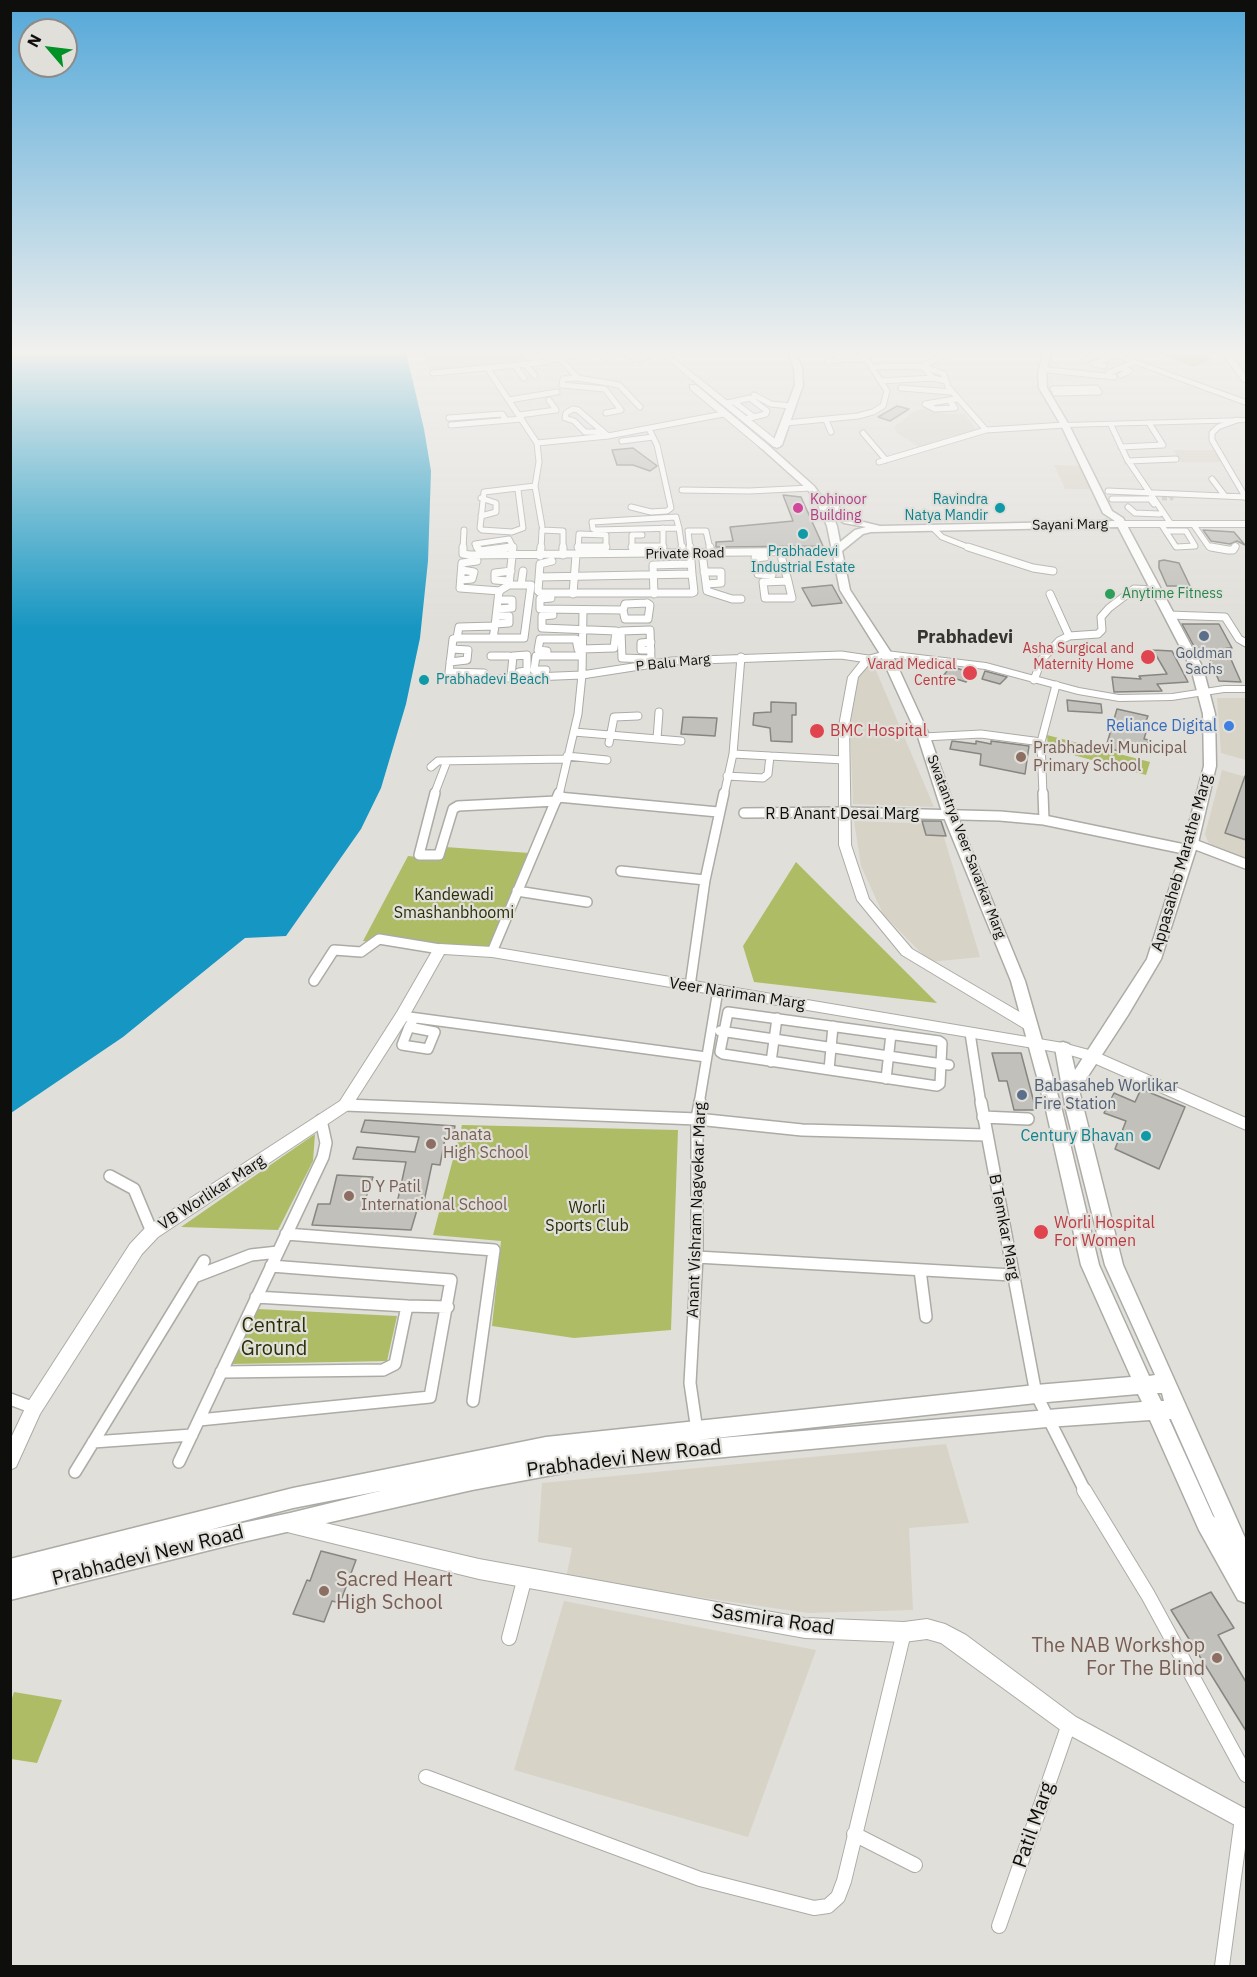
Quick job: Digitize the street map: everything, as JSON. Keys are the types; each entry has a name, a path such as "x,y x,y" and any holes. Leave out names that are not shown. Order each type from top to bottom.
{"main road":[{"path":"1074,444 1108,513 1120,521"},
{"path":"1086,444 1119,499 1120,521"},
{"path":"765,447 777,445 820,484 833,501 838,515 848,521 893,529"},
{"name":"Swatantrya Veer Savarkar Marg","path":"765,447 811,488 823,505 832,526 845,590 886,654 924,737 950,815 1018,981 1054,1110 1090,1265 1206,1523 1246,1592"},
{"name":"Sayani Marg","path":"893,529 1120,521"},
{"name":"Appasaheb Marathe Marg","path":"1070,1090 1123,1011 1154,959 1190,847 1210,766 1209,714 1197,668 1120,521"},
{"path":"836,551 859,532 871,529 893,529"},
{"path":"1063,1048 1070,1090 1114,1265 1168,1383 1177,1409 1244,1550"},
{"name":"Prabhadevi New Road","path":"10,1570 293,1498 546,1447 1036,1394 1168,1383"},
{"name":"Prabhadevi New Road","path":"10,1589 238,1533 472,1480 574,1461 1047,1418 1177,1409"}],"street":[{"path":"537,444 539,462 535,486 542,526"},
{"path":"631,507 651,512 667,511 671,508 655,444"},
{"name":"Swatantrya Veer Savarkar Marg","path":"762,444 765,447"},
{"path":"873,444 886,460"},
{"path":"879,462 938,444"},
{"path":"1119,499 1135,513 1165,523 1186,531 1196,546 1176,547 1165,523 1152,494 1120,444"},
{"path":"1121,447 1163,444"},
{"path":"1214,444 1227,475 1235,481 1246,498"},
{"path":"1133,464 1176,459"},
{"path":"1212,479 1221,494"},
{"path":"1235,481 1246,482"},
{"path":"520,490 527,522 523,528 512,532 480,528 482,494 488,491 520,490 535,486"},
{"path":"682,490 749,491 811,488"},
{"path":"1119,499 1170,493 1221,494 1246,498"},
{"path":"1152,494 1161,498"},
{"path":"481,516 496,512 496,503 482,498"},
{"path":"1119,499 1150,498 1165,523"},
{"path":"573,594 576,558 543,561 540,564 539,592 573,594 693,593 690,564 677,518 596,520 592,522 593,529 596,530 663,531"},
{"name":"Sayani Marg","path":"1120,521 1246,525"},
{"path":"1196,525 1209,548 1233,550 1236,546"},
{"path":"1196,525 1201,550"},
{"path":"663,531 664,549 632,548 633,535 679,528"},
{"path":"933,528 942,537 964,546 1034,568 1053,571"},
{"path":"464,530 463,554 513,559"},
{"path":"538,554 541,530 561,530 563,553"},
{"path":"686,554 687,531 705,530 711,553"},
{"path":"579,535 607,535 606,548 591,552 578,549 579,535"},
{"path":"509,583 513,547 509,539 475,543 480,551 513,547"},
{"name":"Private Road","path":"513,559 538,554 563,553 576,558 591,552 686,554 703,557 711,553 781,555 836,551"},
{"path":"787,578 758,574 756,558 781,555 787,578 791,598 765,598 763,582 787,578"},
{"path":"713,561 703,557 709,593 732,600 741,599"},
{"path":"500,591 461,589 462,563 513,559"},
{"path":"654,594 654,565 690,564"},
{"path":"461,580 472,579 474,572 462,570"},
{"path":"509,583 495,580 495,573 511,571"},
{"path":"704,572 721,572 721,583 706,584"},
{"path":"539,577 692,574"},
{"path":"617,576 618,594"},
{"path":"493,638 500,591 509,583 524,577 531,586 525,636 512,638 453,639 450,673 499,673"},
{"path":"1034,680 1042,659 1059,641 1069,636 1098,634 1102,630 1101,617 1109,608 1134,589 1155,590"},
{"path":"1050,594 1069,636"},
{"path":"492,952 557,799 574,732 582,675 580,612 576,599 540,599 540,609 580,612"},
{"path":"496,612 512,608 512,601 498,600"},
{"path":"621,610 619,625 541,627 542,615 580,612 621,610"},
{"path":"457,638 459,627 509,623 509,616 496,612"},
{"path":"1169,615 1225,617 1239,639 1246,643"},
{"path":"580,653 539,650 539,640 576,639 580,653 576,670 534,669 536,656 580,653 614,648 616,632 614,629 581,627"},
{"path":"650,630 651,661 622,658 621,631 650,630"},
{"path":"510,675 509,656 512,638"},
{"path":"450,662 468,660 468,650 452,649"},
{"path":"886,654 986,666 1034,680 1119,698 1150,699 1224,689 1246,689"},
{"name":"P Balu Marg","path":"460,680 510,675 582,675 651,661 841,655 868,659 886,654"},
{"path":"491,657 509,656"},
{"path":"690,986 705,880 718,812 733,754 741,657"},
{"path":"868,659 853,677 844,726 845,845 863,900 907,952 1030,1025"},
{"path":"1044,820 1041,742 1056,685"},
{"path":"1219,691 1227,695 1246,695"},
{"path":"657,739 659,712"},
{"path":"609,739 614,717 638,716"},
{"path":"574,732 609,739 681,741"},
{"path":"924,737 981,734 1041,742"},
{"path":"733,754 844,759"},
{"path":"727,778 763,778 768,774 770,756"},
{"path":"431,767 438,761 447,760 567,758 607,760"},
{"path":"447,760 432,800 419,855 439,855 453,809 458,806 557,799 718,812"},
{"path":"727,778 768,782"},
{"name":"R B Anant Desai Marg","path":"744,813 845,812 1044,820 1190,847 1246,864"},
{"path":"621,871 705,880"},
{"path":"517,891 587,902"},
{"path":"314,981 334,950 361,952 379,939 440,949"},
{"name":"Veer Nariman Marg","path":"440,949 492,952 1063,1048 1091,1056 1246,1124"},
{"name":"VB Worlikar Marg","path":"10,1461 34,1408 130,1258 152,1232 345,1105 408,1020 440,949"},
{"name":"Anant Vishram Nagvekar Marg","path":"697,1431 690,1383 697,1257 697,1119 706,1057 718,1031 718,990"},
{"path":"728,1012 941,1041 945,1065 941,1082 937,1086 771,1062 721,1053 718,1031 728,1012"},
{"path":"771,1062 777,1018"},
{"path":"408,1020 706,1057"},
{"path":"829,1070 833,1026"},
{"path":"718,1031 945,1065"},
{"name":"B Temkar Marg","path":"970,1033 986,1135 1036,1394 1087,1495 1148,1595 1246,1775"},
{"path":"886,1079 891,1034"},
{"path":"345,1105 697,1119 802,1130 986,1135"},
{"path":"983,1117 1028,1119"},
{"path":"179,1462 323,1157 326,1143 321,1120"},
{"path":"110,1176 134,1188 152,1232"},
{"path":"286,1234 494,1250 473,1401"},
{"path":"194,1277 251,1255 278,1251"},
{"path":"697,1257 1012,1275"},
{"path":"75,1472 204,1261"},
{"path":"199,1420 430,1397 448,1307 451,1280 271,1266"},
{"path":"920,1270 926,1317"},
{"path":"256,1297 448,1307"},
{"path":"221,1372 383,1370 395,1364 407,1306"},
{"path":"10,1399 34,1408"},
{"path":"93,1442 192,1436"},
{"path":"290,1523 293,1498"},
{"name":"Sasmira Road","path":"290,1523 479,1569 805,1628 904,1632 927,1629 945,1634 1069,1724 1244,1819"},
{"path":"509,1638 525,1577"},
{"path":"426,1777 700,1879 814,1908 828,1906 838,1897 904,1632"},
{"name":"Patil Marg","path":"999,1926 1069,1724"},
{"path":"1222,1966 1244,1819"},
{"path":"854,1834 915,1865"}],"shaded area":[{"path":"1173,450 1214,450 1222,462 1181,462"},
{"path":"1054,465 1083,466 1093,489 1065,489"},
{"path":"866,666 875,668 934,807 853,804 850,725 859,672"},
{"path":"1217,698 1246,698 1246,760 1221,753"},
{"path":"1222,770 1246,777 1246,860 1216,848 1208,842 1205,834"},
{"path":"854,821 940,824 980,957 930,962 883,914 861,866"},
{"path":"946,1444 969,1523 909,1528 913,1610 808,1613 566,1578 572,1548 538,1542 542,1483"},
{"path":"564,1601 816,1650 748,1837 514,1770"}],"green space":[{"path":"1047,735 1150,762 1146,775 1048,748"},
{"name":"Kandewadi Smashanbhoomi","path":"445,847 529,853 486,956 363,941 408,856 437,859"},
{"path":"796,862 937,1003 754,982 743,946"},
{"name":"Worli Sports Club","path":"462,1125 678,1130 671,1330 574,1338 492,1326 501,1241 433,1235"},
{"path":"315,1134 313,1161 278,1230 181,1227"},
{"name":"Central Ground","path":"258,1309 397,1316 387,1361 232,1364"},
{"path":"14,1692 62,1700 37,1763 11,1759 11,1701"}],"water":[{"path":"11,444 427,444 431,471 428,561 420,638 406,704 381,788 361,829 286,936 245,938 123,1037 11,1113"}],"building":[{"path":"633,448 657,466 650,471 633,465 617,465 612,450"},
{"name":"Prabhadevi Industrial Estate","path":"783,495 801,497 823,546 716,547 716,542 733,541 730,527 793,521"},
{"path":"1203,530 1234,532 1245,545 1237,541 1230,544 1211,541"},
{"path":"1159,561 1179,563 1190,586 1167,586 1159,568"},
{"path":"832,585 842,603 812,606 802,588"},
{"path":"1182,624 1219,624 1232,648 1226,648 1241,682 1219,681 1206,650 1196,650"},
{"path":"1153,650 1172,651 1188,682 1157,684 1162,691 1114,692 1112,677 1141,679 1139,676 1167,674"},
{"path":"950,667 972,673 966,682 944,675"},
{"path":"985,671 1007,677 1000,684 982,679"},
{"path":"1067,700 1101,704 1102,713 1068,711"},
{"path":"771,702 796,703 796,715 792,715 792,742 771,741 770,728 753,725 754,713 771,712"},
{"path":"1117,709 1148,716 1146,721 1149,722 1144,739 1149,740 1146,748 1121,742 1118,751 1106,747"},
{"path":"683,717 717,718 715,736 681,734"},
{"name":"Prabhadevi Municipal Primary School","path":"952,741 976,744 976,741 991,744 991,741 1029,746 1025,774 980,765 981,754 950,749"},
{"path":"1246,776 1246,840 1225,833"},
{"path":"922,821 941,821 946,836 926,835"},
{"name":"Babasaheb Worlikar Fire Station","path":"992,1053 1021,1053 1036,1110 1014,1110 1007,1081 999,1081"},
{"name":"Century Bhavan","path":"1141,1089 1185,1107 1159,1169 1115,1149 1126,1121 1104,1113 1114,1093 1135,1102"},
{"path":"365,1120 455,1126 453,1138 445,1139 440,1165 432,1164 422,1211 417,1210 411,1230 312,1225 318,1204 330,1204 337,1175 373,1177 363,1206 396,1208 406,1162 353,1159 357,1147 415,1152 419,1137 361,1132"},
{"name":"Sacred Heart High School","path":"321,1551 356,1560 340,1603 332,1601 324,1622 293,1614 307,1580 310,1581"},
{"name":"The NAB Workshop For The Blind","path":"1211,1592 1234,1628 1218,1635 1246,1682 1246,1731 1171,1610"}],"tunnel":[{"path":"1162,498 1171,498 1171,494"}],"place":[{"name":"Kohinoor Building","path":"798,508"},
{"name":"Ravindra Natya Mandir","path":"1000,508"},
{"name":"Prabhadevi Industrial Estate","path":"803,534"},
{"name":"Anytime Fitness","path":"1110,594"},
{"name":"Goldman Sachs","path":"1204,636"},
{"name":"Asha Surgical and Maternity Home","path":"1148,657"},
{"name":"Varad Medical Centre","path":"970,673"},
{"name":"Prabhadevi Beach","path":"424,680"},
{"name":"Reliance Digital","path":"1229,726"},
{"name":"BMC Hospital","path":"817,731"},
{"name":"Prabhadevi Municipal Primary School","path":"1021,757"},
{"name":"Babasaheb Worlikar Fire Station","path":"1022,1095"},
{"name":"Century Bhavan","path":"1146,1136"},
{"name":"Janata High School","path":"431,1144"},
{"name":"D Y Patil International School","path":"349,1196"},
{"name":"Worli Hospital For Women","path":"1041,1232"},
{"name":"Sacred Heart High School","path":"324,1591"},
{"name":"The NAB Workshop For The Blind","path":"1217,1658"}],"district":[{"name":"Prabhadevi","path":"965,638"}]}
